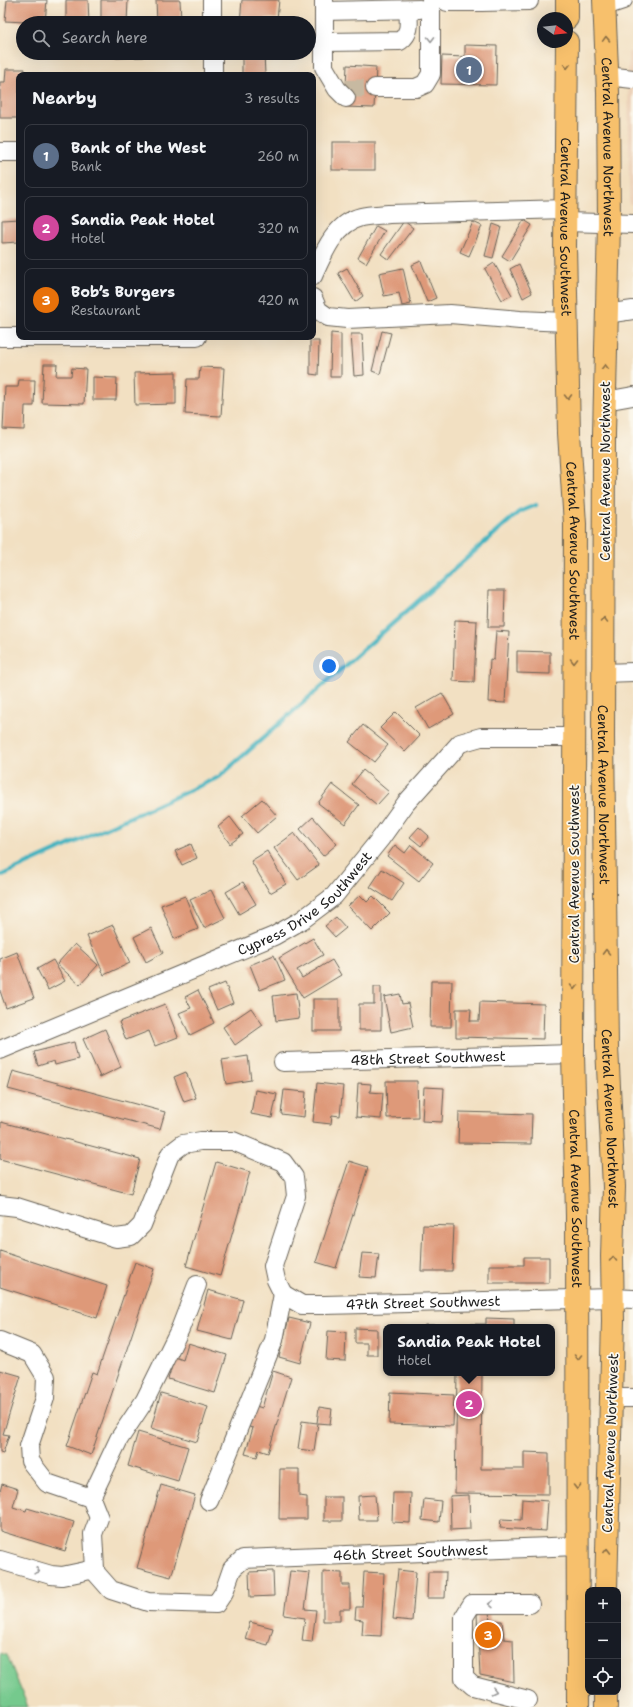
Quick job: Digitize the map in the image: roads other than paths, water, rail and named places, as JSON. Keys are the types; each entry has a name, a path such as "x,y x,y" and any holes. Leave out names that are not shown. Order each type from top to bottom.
{"main road":[{"path":"567,0 567,12"},
{"name":"Central Avenue Northwest","path":"606,1587 611,1398 623,1299 614,1187 607,1047 603,737 605,511 604,434 609,224 607,76 611,2"},
{"name":"Central Avenue Southwest","path":"567,48 566,215 564,246 569,433 575,524 573,1054 578,1299 578,1707"},
{"path":"606,1695 606,1707"}],"street":[{"path":"212,0 212,16"},
{"path":"344,88 324,67 324,6 408,10 436,4 481,1 529,1"},
{"path":"379,88 416,88 426,84 432,74 436,4"},
{"path":"324,42 400,41 405,37 409,30 408,10"},
{"path":"213,60 213,72"},
{"path":"607,76 633,79"},
{"path":"0,152 16,152"},
{"path":"316,269 321,258 342,226 360,217 389,214 566,215 609,224 633,224"},
{"path":"316,305 318,310 328,316 347,319 450,314 566,322"},
{"path":"606,314 633,310"},
{"path":"0,337 16,337"},
{"path":"605,401 633,396"},
{"path":"604,673 633,672"},
{"name":"Cypress Drive Southwest","path":"0,1050 274,936 302,920 334,896 381,838 406,803 460,744 481,737 574,737"},
{"name":"48th Street Southwest","path":"283,1062 573,1054"},
{"path":"0,1205 17,1207 116,1238 131,1236 142,1226 170,1154 183,1144 201,1140 233,1141 283,1162 294,1177 296,1196 273,1266 276,1280 283,1294 274,1340 209,1501"},
{"path":"0,1560 52,1575 62,1576 95,1568 93,1534 99,1518 91,1498 119,1439 145,1400 180,1329 197,1285"},
{"name":"47th Street Southwest","path":"283,1294 302,1305 623,1299"},
{"path":"0,1341 32,1354 46,1377 45,1398 29,1446 30,1461 47,1483 91,1498"},
{"path":"611,1398 633,1398"},
{"name":"46th Street Southwest","path":"95,1568 96,1573 111,1590 148,1602 216,1604 224,1592 232,1569 243,1559 577,1546"},
{"path":"528,1700 473,1686 464,1678 464,1617 472,1604 530,1604"}],"waterway":[{"path":"0,876 219,777 519,512 536,505"}],"tunnel":[{"path":"346,89 375,88"}],"place":[{"name":"Bank of the West","path":"469,70"},
{"name":"Sandia Peak Hotel","path":"469,1404"},
{"name":"Bob’s Burgers","path":"488,1635"}]}
